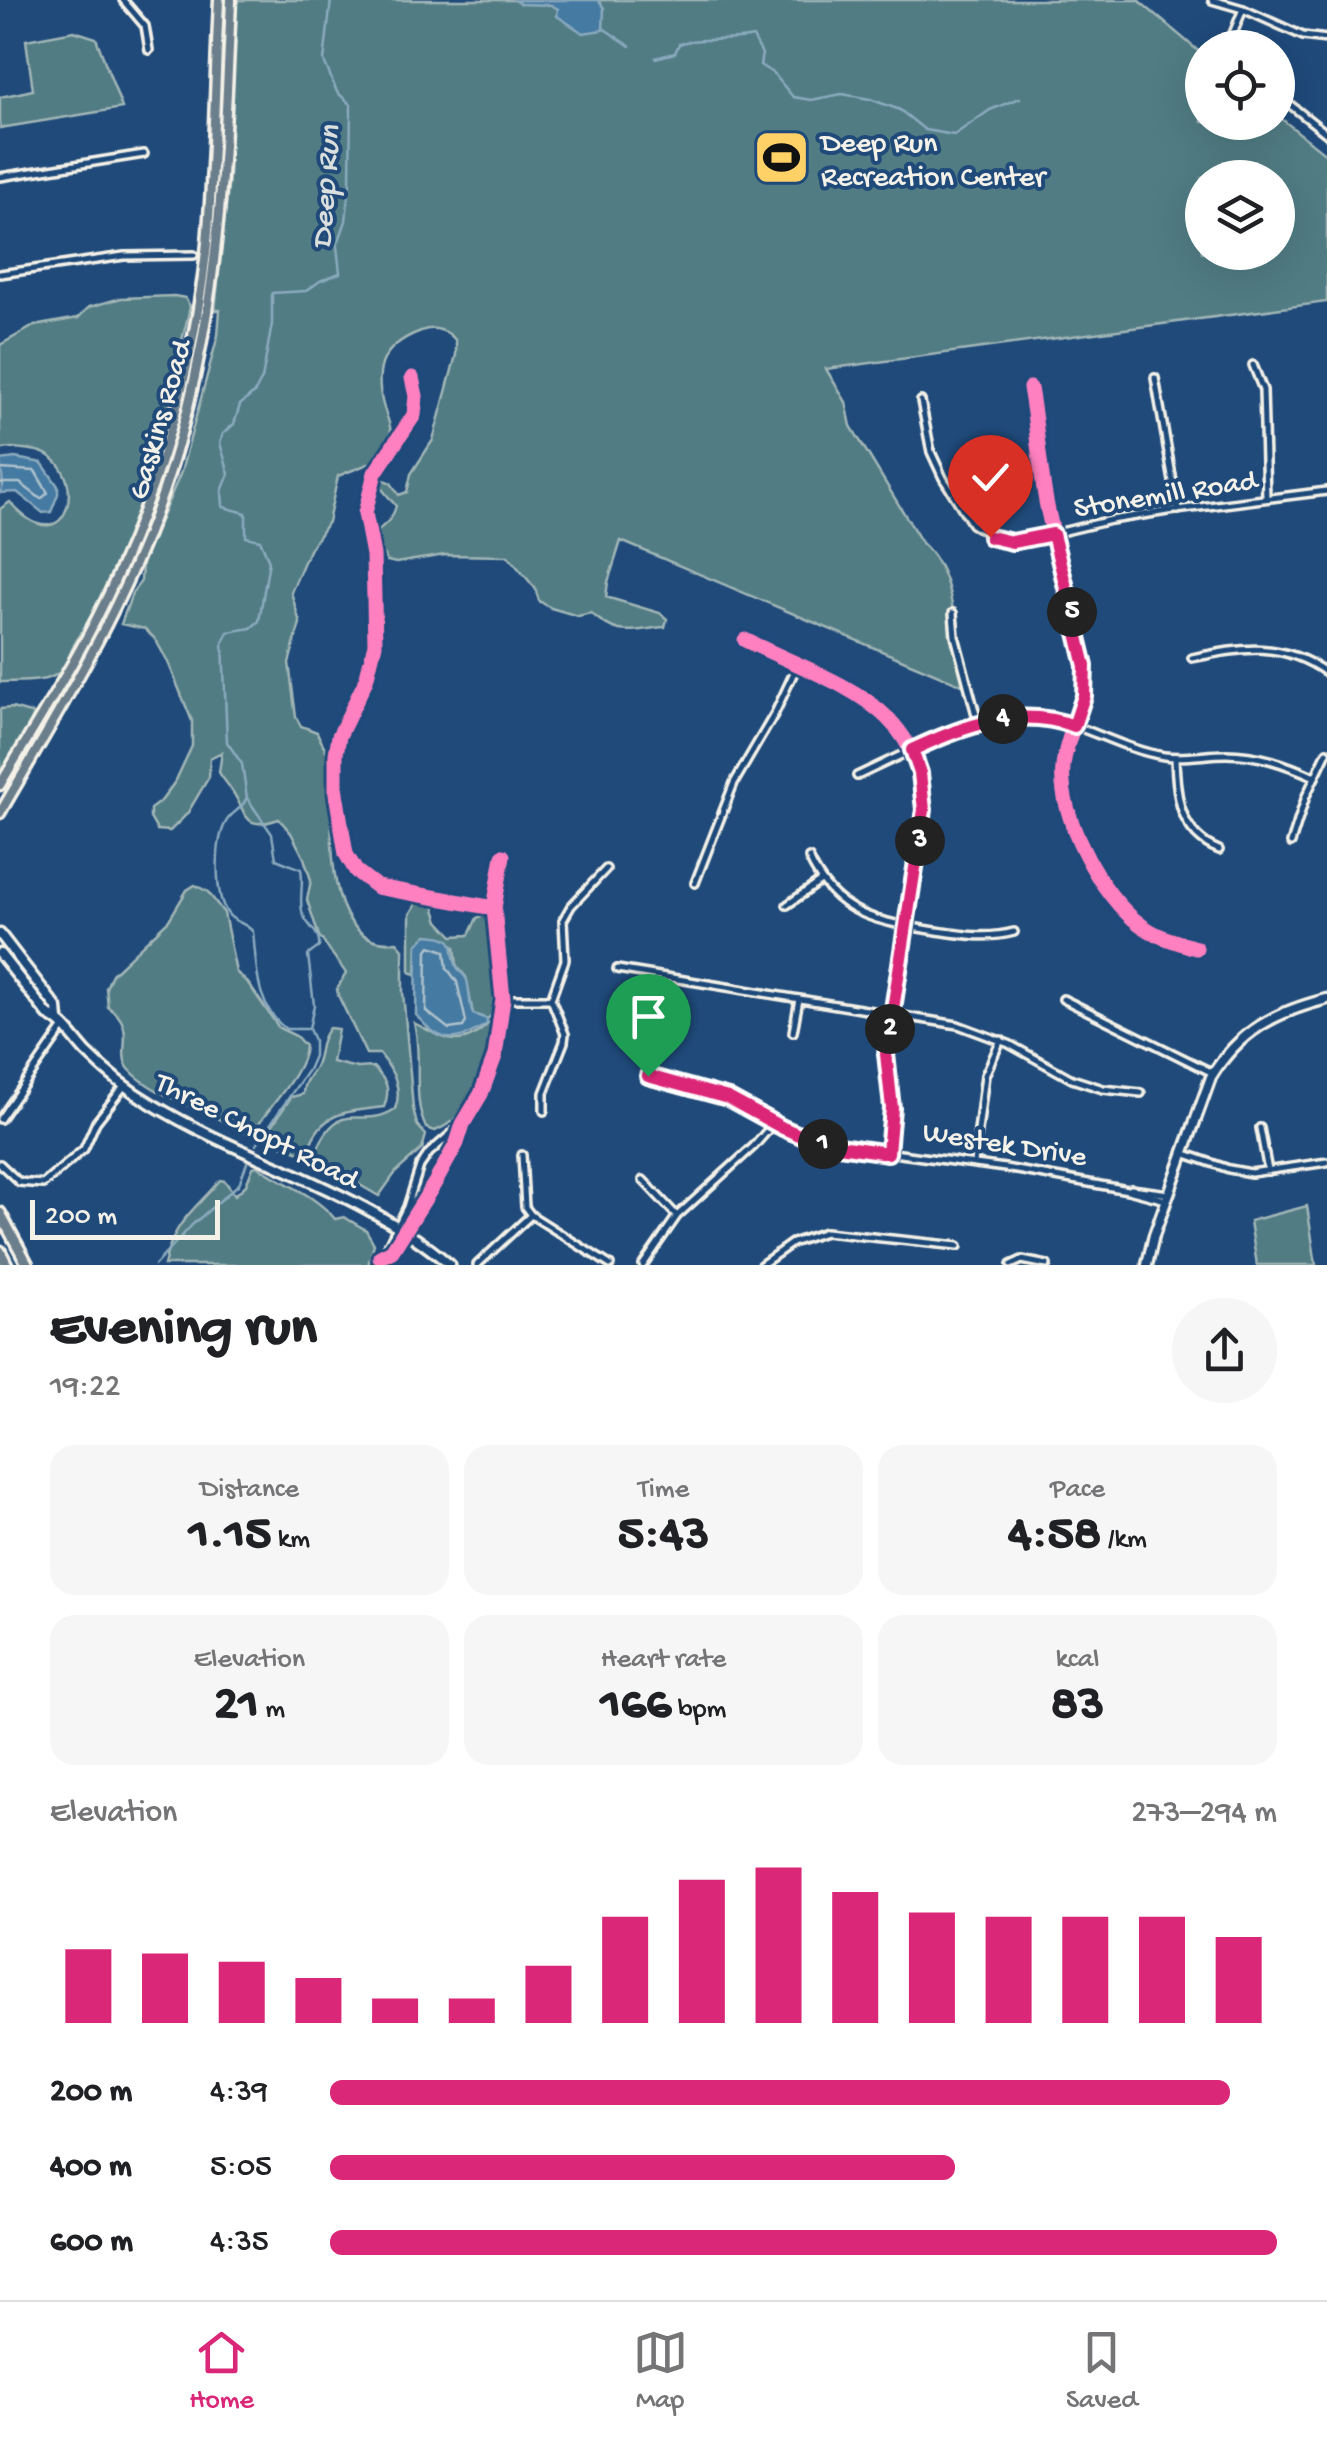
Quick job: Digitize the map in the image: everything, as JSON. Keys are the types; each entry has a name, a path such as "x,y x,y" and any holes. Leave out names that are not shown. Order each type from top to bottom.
{"highway":[{"path":"0,1213 28,1265"},
{"path":"0,1251 7,1265"}],"main road":[{"name":"Gaskins Road","path":"0,786 69,671 110,591 143,514 171,428 193,334 206,246 219,0"},
{"name":"Gaskins Road","path":"0,812 88,662 122,594 160,500 186,416 204,339 221,220 231,0"},
{"name":"Three Chopt Road","path":"0,934 57,1008 61,1023"},
{"name":"Three Chopt Road","path":"0,954 48,1014 125,1085 170,1114 400,1227 450,1265"},
{"path":"1147,1265 1167,1197 1214,1073 1233,1046 1254,1027 1282,1012 1327,999"}],"street":[{"path":"123,0 145,26 149,50"},
{"path":"1212,0 1303,36 1327,39"},
{"path":"1234,30 1242,9"},
{"path":"1295,109 1327,134"},
{"path":"0,177 144,154"},
{"path":"0,274 124,256 194,255"},
{"path":"1254,365 1262,390 1266,498"},
{"path":"412,378 416,396 414,415 378,468 364,513 373,555 375,644 366,680 337,745 340,832 350,861 362,877 377,887 494,908"},
{"path":"1155,378 1178,510"},
{"path":"1030,388 1053,534 1085,666 1084,696 1063,763 1064,803 1073,828 1126,913 1160,936 1196,948"},
{"name":"Stonemill Road","path":"921,400 935,463 972,524 1002,541 1024,541 1178,510 1327,491"},
{"path":"953,613 955,636 979,726"},
{"path":"745,640 875,704 912,750 920,773 924,810 885,1064 892,1108 888,1153"},
{"path":"1192,658 1262,646 1302,657 1327,672"},
{"path":"695,883 734,783 776,713 797,666"},
{"path":"858,776 912,750 979,726 1030,715 1142,751 1174,757 1248,755 1280,762 1315,777"},
{"path":"1290,843 1327,752"},
{"path":"1174,757 1183,817 1199,840 1219,850"},
{"path":"378,1265 450,1154 485,1086 498,1041 503,999 494,908 503,856"},
{"path":"808,858 821,881 857,912 884,922 987,938 1014,932"},
{"path":"544,1111 544,1093 564,1042 551,999 565,960 566,912 606,869"},
{"path":"787,906 821,881"},
{"path":"616,968 958,1025 1000,1040 1072,1080 1141,1094"},
{"path":"503,999 551,999"},
{"path":"793,1032 799,999"},
{"path":"1063,999 1214,1073"},
{"path":"0,1119 61,1023"},
{"path":"974,1163 985,1074 1000,1040"},
{"name":"Westek Drive","path":"648,1076 667,1084 720,1094 818,1143 974,1163 1167,1197"},
{"path":"0,1164 19,1182 43,1184 84,1149 96,1122 125,1085"},
{"path":"643,1265 677,1216 774,1123"},
{"path":"400,1227 420,1166 438,1144 463,1124"},
{"path":"1260,1128 1268,1172"},
{"path":"438,1144 450,1154"},
{"path":"1184,1152 1228,1169 1268,1172 1327,1162"},
{"path":"522,1155 525,1207 531,1215 610,1265"},
{"path":"642,1180 677,1216"},
{"path":"476,1265 531,1215"},
{"path":"762,1265 792,1243 825,1232 958,1246"},
{"path":"1011,1265 1022,1260 1047,1265"}],"green space":[{"path":"236,0 1138,0 1185,40 1185,140 1295,140 1295,130 1327,155 1327,302 826,369 846,402 851,426 943,573 967,687 621,541 606,597 660,613 667,619 665,627 618,630 591,613 578,616 551,608 539,601 535,588 508,556 445,555 387,561 378,533 396,506 378,484 382,479 391,483 399,495 407,492 411,474 433,440 456,355 456,341 445,332 426,330 390,350 381,368 380,391 391,435 373,462 338,476 328,522 309,550 291,592 300,623 289,663 296,717 301,726 317,732 332,764 332,848 342,904 354,926 372,939 397,942 403,949 413,1108 417,1125 426,1135 422,1149 396,1172 379,1196 334,1170 317,1150 334,1124 343,1119 383,1115 395,1109 398,1094 393,1073 380,1054 366,1054 338,995 346,973 319,936 307,900 311,880 291,833 279,819 259,823 249,819 219,772 222,752 210,758 209,777 187,814 170,831 157,830 150,818 150,809 176,780 192,746 192,721 155,639 145,629 121,624 181,472 218,335 220,310 215,310 229,178"},
{"path":"74,31 96,38 122,108 0,128 0,97 33,90 26,40"},
{"path":"121,298 185,298 190,306 161,450 124,551 60,672 40,680 0,682 0,509 10,502 31,521 48,525 61,519 68,489 63,471 51,457 31,450 0,450 0,345 34,326 78,318 89,307"},
{"path":"0,709 34,714 20,748 0,773"},
{"path":"195,885 208,892 224,913 236,972 279,1028 296,1036 305,1046 291,1080 251,1136 140,1079 125,1062 125,1031 108,1007 106,988 112,974 169,920 187,890"},
{"path":"417,903 434,906 439,921 453,936 469,935 477,918 486,914 496,966 492,1015 487,1019 473,1014 455,947 417,944 416,974 410,972 410,914"},
{"path":"496,1022 484,1069 471,1099 450,1123 435,1131 426,1128 419,1103 414,1023 444,1038 461,1040"},
{"path":"329,1028 338,1029 332,1062 373,1067 384,1081 387,1095 384,1107 345,1113 326,1122 307,1155 269,1140 266,1135 291,1097 303,1094"},
{"path":"257,1166 308,1196 335,1219 344,1217 366,1230 374,1244 368,1265 164,1265 179,1227 220,1180 235,1195"},
{"path":"1307,1206 1316,1265 1257,1265 1250,1221"}],"water":[{"path":"515,0 598,0 604,8 603,30 583,33 557,16 558,9 551,5 520,4"},
{"path":"15,458 42,463 58,486 51,512 43,513 17,492 0,493 0,460"},
{"path":"427,935 450,940 457,967 467,980 473,1014 487,1019 487,1024 458,1038 433,1032 416,1015 417,944"}],"waterway":[{"name":"Deep Run","path":"256,1145 314,1056 309,1029 314,1005 308,955 319,947 319,941 302,911 301,869 276,859 272,834 247,798 242,764 227,742 223,643 228,632 251,628 259,621 269,561 260,540 246,537 246,513 223,507 222,491 229,474 220,443 234,424 240,405 255,392 262,379 272,324 272,293 306,291 340,273 337,246 346,221 350,181 351,105 337,92 324,61 331,0"},
{"path":"603,28 630,46"},
{"path":"655,58 675,53 679,44 688,42 753,37 762,54 760,65 774,74 793,97 811,100 842,94 870,99 900,110 925,130 954,135 990,110 1020,98"},
{"name":"Deep Run","path":"246,799 222,831 220,895 231,917 253,932 259,985 268,1009 286,1029 307,1029"},
{"name":"Deep Run","path":"155,1265 192,1225 239,1184 248,1160"}],"cycle path":[{"path":"412,378 416,396 414,415 375,473 365,513 373,555 375,644 366,680 339,736 336,793 346,854 356,871 377,887 494,908"},
{"path":"1030,388 1046,501 1084,664 1084,691 1063,767 1067,808 1097,876 1126,912 1154,933 1196,948"},
{"path":"745,640 844,686 872,704 895,726 912,753 922,787 922,829 886,1054 892,1108 888,1153"},
{"path":"380,1257 392,1251 436,1181 481,1094 495,1056 503,999 494,908 503,856"}],"place":[{"name":"Deep Run Recreation Center","path":"782,158"}],"route":[{"path":"648,1076 728,1098 818,1143 888,1153 892,1099 886,1054 924,810 920,773 912,750 1012,717 1044,716 1074,726 1084,696 1082,648 1053,534 1012,542 990,537"}]}
